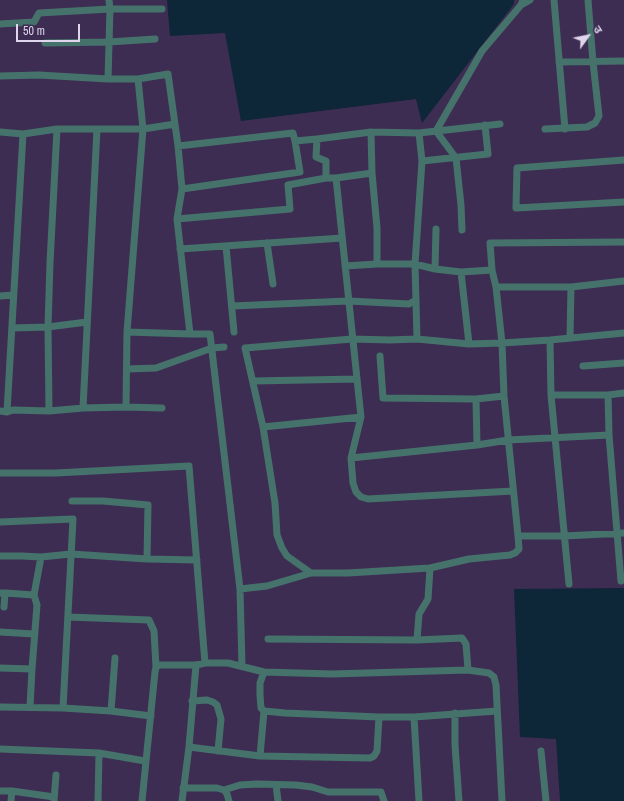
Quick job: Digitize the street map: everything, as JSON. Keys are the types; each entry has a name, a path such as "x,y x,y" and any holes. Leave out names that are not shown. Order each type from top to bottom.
{"street":[{"path":"108,79 109,0"},
{"path":"436,131 482,51 522,2 530,0"},
{"path":"554,0 564,129"},
{"path":"545,129 588,127 595,123 599,116 588,0"},
{"path":"0,24 34,22 39,13 110,9 162,9"},
{"path":"45,43 109,42 155,38"},
{"path":"559,62 624,61"},
{"path":"0,76 39,75 108,79 138,79 168,74 178,146 182,189 177,219 190,334"},
{"path":"126,407 127,332 143,129 138,79"},
{"path":"0,132 22,134 57,129 143,129 174,124"},
{"path":"295,140 317,139 371,132 419,133 500,124"},
{"path":"422,161 488,154 484,125"},
{"path":"49,411 48,327 57,129"},
{"path":"83,408 97,129"},
{"path":"436,131 456,158 462,230"},
{"path":"371,132 372,173 377,228 377,264"},
{"path":"178,146 293,133 300,172 182,189"},
{"path":"417,339 415,264 422,161 419,133"},
{"path":"22,134 12,328 4,412 13,410 49,411 83,408 162,408"},
{"path":"317,139 316,157 326,161 326,178"},
{"path":"624,160 517,168 516,208 624,202"},
{"path":"177,219 290,209 288,185 326,178 372,173"},
{"path":"336,178 361,417 351,458 353,483 356,492 362,497 368,499 513,491"},
{"path":"435,269 436,229"},
{"path":"180,250 342,238"},
{"path":"240,589 267,586 311,572 348,573 430,568 469,559 510,555 515,553 519,549 518,536 504,396 502,343 496,287 492,270 490,243 624,242"},
{"path":"267,243 273,284"},
{"path":"226,246 234,332"},
{"path":"345,266 415,264 435,269 461,272 492,270"},
{"path":"461,272 469,344"},
{"path":"496,287 571,287 624,281"},
{"path":"570,338 571,287"},
{"path":"0,296 13,295"},
{"path":"232,306 348,301 409,304 416,300"},
{"path":"12,328 48,327 87,322"},
{"path":"127,332 210,334 240,589 242,666"},
{"path":"311,572 287,556 277,535 275,503 263,427 245,348 352,339 417,339 469,344 502,343 624,333"},
{"path":"550,340 551,395 569,584"},
{"path":"127,369 156,368 212,348 224,347"},
{"path":"380,356 383,398 476,399 504,396"},
{"path":"583,366 624,363"},
{"path":"253,381 357,379"},
{"path":"551,395 608,395 624,393"},
{"path":"608,395 609,435 621,534 621,581"},
{"path":"476,399 477,445"},
{"path":"263,427 361,417"},
{"path":"351,458 477,445 508,440 609,435"},
{"path":"0,473 56,473 189,466 205,662"},
{"path":"72,501 103,501 148,505 147,558"},
{"path":"0,522 73,519 64,708"},
{"path":"518,536 621,534"},
{"path":"0,556 41,557 71,554 197,560"},
{"path":"30,707 37,605 34,595 41,557"},
{"path":"417,640 419,614 428,599 430,568"},
{"path":"4,607 2,593 34,595"},
{"path":"68,617 149,620 154,631 156,667 154,672 142,801"},
{"path":"0,632 34,634"},
{"path":"268,639 417,640 462,638 466,644 468,670"},
{"path":"110,711 115,658"},
{"path":"156,667 159,665 196,665 205,662 228,663 264,672 332,674 468,670 489,673 494,677 496,685 502,801"},
{"path":"182,801 196,665"},
{"path":"0,668 32,669"},
{"path":"260,756 264,711 261,708 260,683 264,672"},
{"path":"192,701 207,700 217,705 221,718 218,751"},
{"path":"0,707 64,708 110,711 151,716"},
{"path":"264,711 379,717 414,717 497,711"},
{"path":"455,713 455,745 459,801"},
{"path":"188,747 260,756 370,758 374,756 377,751 379,717"},
{"path":"414,717 419,801"},
{"path":"0,749 99,753 145,761"},
{"path":"541,751 546,801"},
{"path":"98,801 99,753"},
{"path":"0,791 12,791 54,799 56,775"},
{"path":"183,788 217,788 224,790 240,785 258,784 306,786 328,792 381,792 384,801"},
{"path":"276,785 278,801"},
{"path":"224,790 229,801"},
{"path":"11,801 12,791"}],"water":[{"path":"167,0 514,0 514,4 422,123 416,99 241,121 225,33 170,36"},
{"path":"624,588 624,801 560,801 556,739 520,737 514,589"}]}
